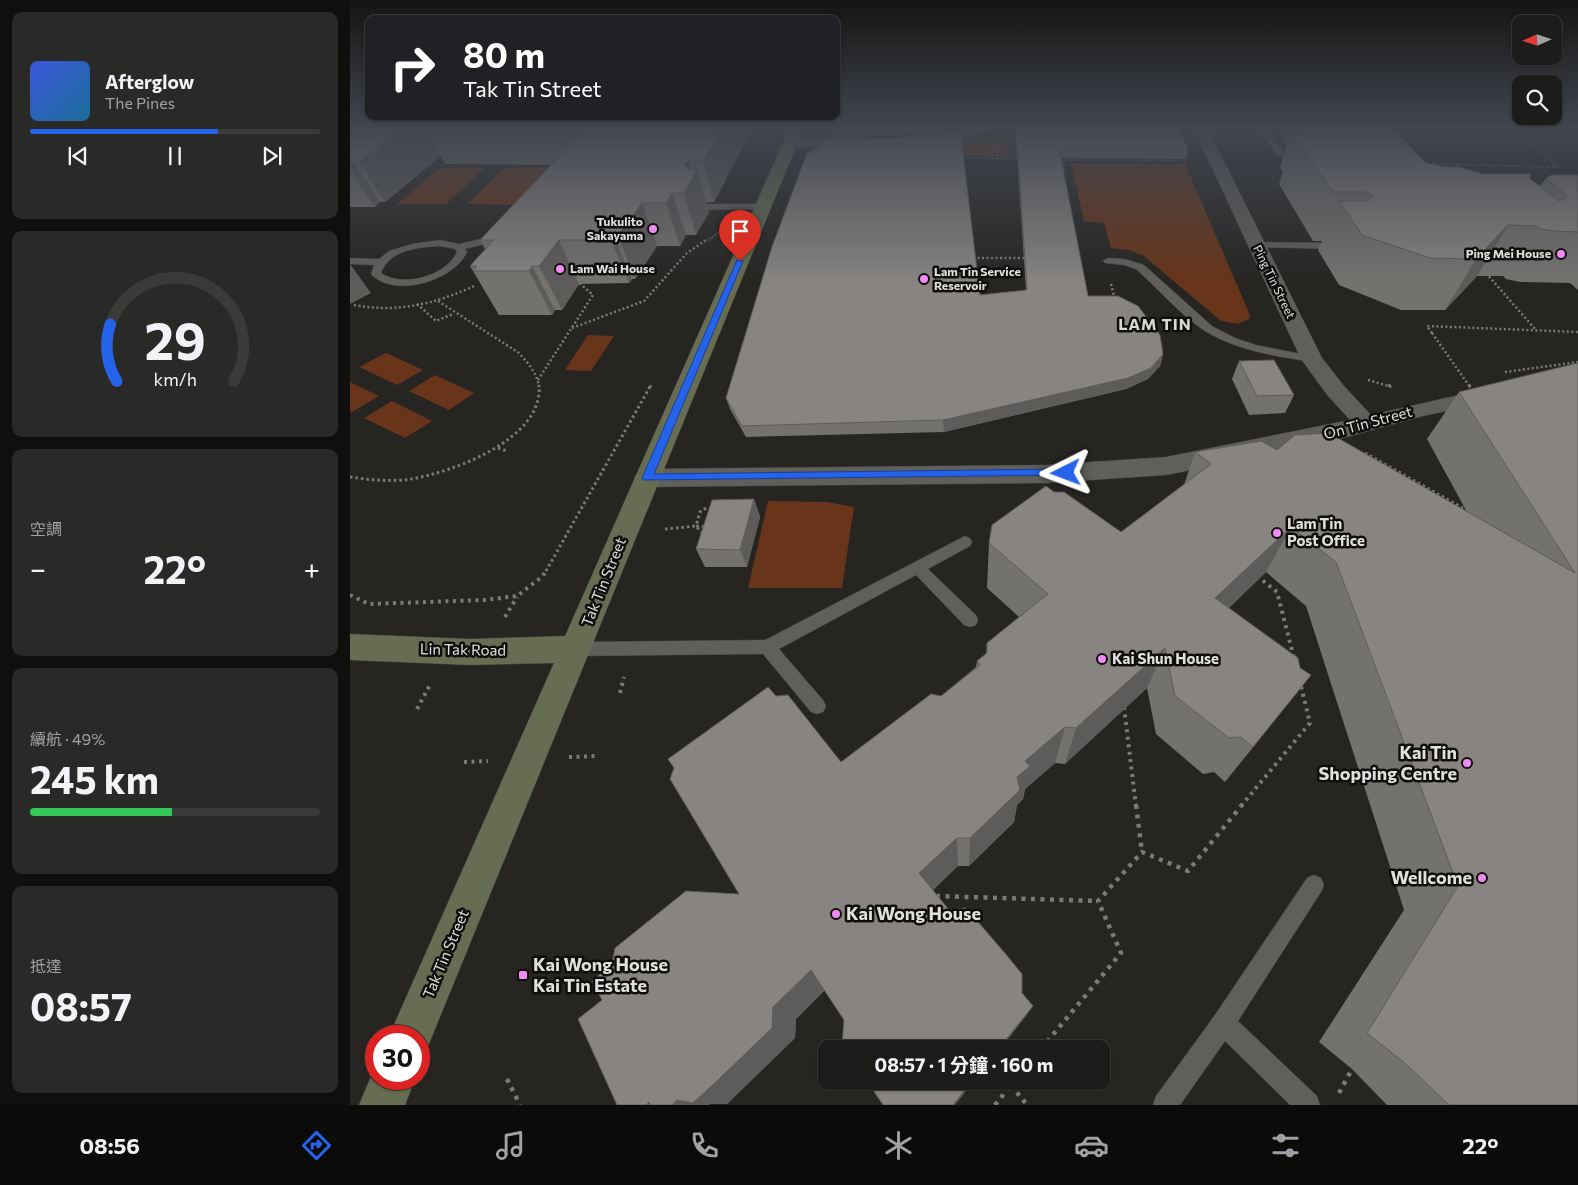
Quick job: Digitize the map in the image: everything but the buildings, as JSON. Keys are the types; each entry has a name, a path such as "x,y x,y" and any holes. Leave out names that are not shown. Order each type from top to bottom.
{"street":[{"name":"Tak Tin Street","path":"416,1025 577,649 647,478 775,179"},
{"name":"Ping Tin Street","path":"1224,179 1312,359 1336,391 1367,424"},
{"name":"On Tin Street","path":"647,478 1046,474 1166,466 1367,424 1422,409 1512,390"},
{"name":"Lin Tak Road","path":"350,647 470,652 577,649"},
{"path":"382,1105 388,1090"}],"lane":[{"path":"701,207 763,207"},
{"path":"458,247 462,252 461,257 449,269 411,282 393,282 380,278 376,274 381,262 389,256 414,246 440,243 458,247 509,235"},
{"path":"1256,245 1345,246"},
{"path":"350,261 381,262"},
{"path":"1108,261 1125,262 1140,267 1208,328 1231,340 1253,348 1312,359"},
{"path":"577,649 767,647 965,542"},
{"path":"918,568 970,620"},
{"path":"767,647 817,706"},
{"path":"1164,1105 1223,1023 1314,885"},
{"path":"1223,1023 1308,1105"}],"path":[{"path":"572,328 644,301 687,252 727,227"},
{"path":"971,258 1029,258"},
{"path":"1485,272 1535,330"},
{"path":"538,380 594,295 576,280"},
{"path":"1107,300 1115,300 1111,284 1119,284"},
{"path":"354,305 391,309 438,301 474,286"},
{"path":"413,301 436,321 453,314"},
{"path":"350,477 387,481 436,474 461,465 497,448 520,429 531,416 538,403 540,390 538,380 516,350 500,338 453,314 438,301"},
{"path":"1475,393 1427,326 1578,332"},
{"path":"1498,373 1578,362"},
{"path":"350,594 369,604 486,600 517,596 543,576 655,377"},
{"path":"1364,378 1401,389"},
{"path":"1463,380 1472,378"},
{"path":"497,448 507,451"},
{"path":"1358,449 1476,515"},
{"path":"696,526 700,512 712,504"},
{"path":"696,526 707,538"},
{"path":"665,529 696,526 716,527"},
{"path":"1254,574 1277,592 1296,667"},
{"path":"1142,852 1188,871 1310,723 1298,676"},
{"path":"932,896 1098,901 1142,852 1124,701"},
{"path":"1048,1040 1121,953 1098,901"},
{"path":"1336,1098 1352,1069"},
{"path":"507,1079 520,1105"},
{"path":"995,1105 1007,1090"},
{"path":"1017,1090 1027,1105"}],"shaded area":[{"path":"427,179 474,179 446,204 397,204"},
{"path":"493,179 540,179 516,205 467,204"},
{"path":"1074,179 1191,179 1250,315 1249,319 1238,324 1221,321 1144,256 1129,250 1111,248 1104,223 1084,221"},
{"path":"588,335 614,336 591,371 565,370"},
{"path":"386,353 423,370 397,385 359,367"},
{"path":"435,375 474,393 449,410 409,391"},
{"path":"350,382 379,396 352,412 350,411"},
{"path":"392,401 432,421 405,438 364,418"},
{"path":"768,501 827,502 854,507 842,588 748,588"}],"place":[{"name":"Tukulito Sakayama","path":"653,229"},
{"name":"Ping Mei House","path":"1561,254"},
{"name":"Lam Wai House","path":"560,269"},
{"name":"Lam Tin Service Reservoir","path":"924,279"},
{"name":"Lam Tin Post Office","path":"1277,533"},
{"name":"Kai Shun House","path":"1102,659"},
{"name":"Kai Tin Shopping Centre","path":"1467,763"},
{"name":"Wellcome","path":"1482,878"},
{"name":"Kai Wong House","path":"836,914"},
{"name":"Kai Wong House Kai Tin Estate","path":"523,975"}],"district":[{"name":"LAM TIN","path":"1155,324"}],"route":[{"path":"740,261 647,478 1066,473"}]}
